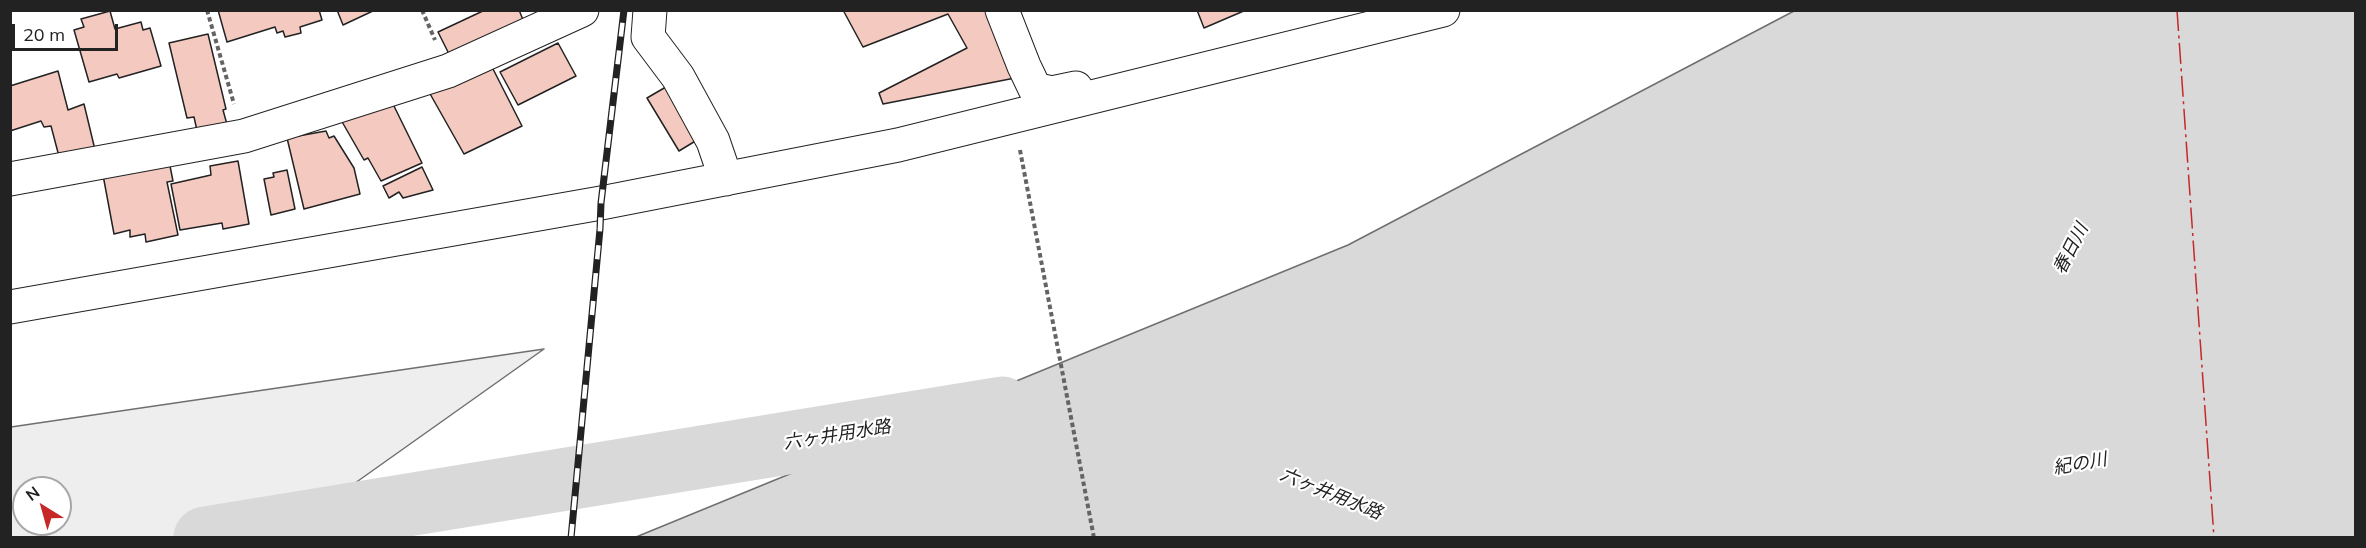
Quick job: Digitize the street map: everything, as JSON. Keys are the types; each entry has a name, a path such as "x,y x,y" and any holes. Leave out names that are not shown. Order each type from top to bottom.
{"street":[{"path":"10,179 244,136 448,71 582,10"},
{"path":"650,10 648,37 678,77 713,141 726,179"},
{"path":"1002,10 1035,89 1052,93 1091,84 1105,94"},
{"path":"10,307 321,254 898,145 1443,10"}],"path":[{"path":"207,10 244,136"},
{"path":"1013,117 1094,537"}],"shaded area":[{"path":"544,349 279,537 11,537 11,427"}],"water":[{"path":"1794,11 2355,11 2355,537 636,537 1348,245"}],"building":[{"path":"218,10 319,10 322,20 300,27 301,33 285,37 283,31 277,33 275,27 227,42"},
{"path":"337,10 375,10 343,25"},
{"path":"485,10 519,10 526,27 452,60 438,32"},
{"path":"843,10 994,10 1020,77 883,104 879,93 967,48 948,14 863,47"},
{"path":"1197,10 1246,10 1204,28"},
{"path":"110,11 115,29 141,22 143,30 150,28 161,66 119,78 117,74 89,82 74,30 84,27 81,19"},
{"path":"208,34 226,109 223,110 228,128 198,135 194,117 187,118 169,43"},
{"path":"558,43 576,76 518,105 500,72"},
{"path":"491,65 522,126 464,154 429,92"},
{"path":"58,71 68,110 84,104 96,154 61,164 51,126 44,127 41,121 10,131 10,86"},
{"path":"671,84 702,137 679,151 647,98"},
{"path":"392,102 422,163 381,181 368,158 364,160 341,120"},
{"path":"326,131 329,138 334,136 354,168 360,194 304,209 287,138"},
{"path":"169,161 173,181 167,182 178,235 146,242 145,234 130,237 130,230 114,234 103,175"},
{"path":"238,161 249,224 223,229 222,223 180,230 171,184 211,175 210,166"},
{"path":"422,167 433,190 403,198 399,192 389,198 383,186"},
{"path":"287,170 295,209 271,215 264,179 274,177 273,173"}],"waterway":[{"name":"六ヶ井用水路","path":"205,538 1002,408"}],"railway":[{"path":"571,538 601,203 624,10"}],"power":[{"path":"2177,10 2214,538"}],"water label":[{"name":"春日川","path":"2071,249"},
{"name":"紀の川","path":"2080,464"}]}
